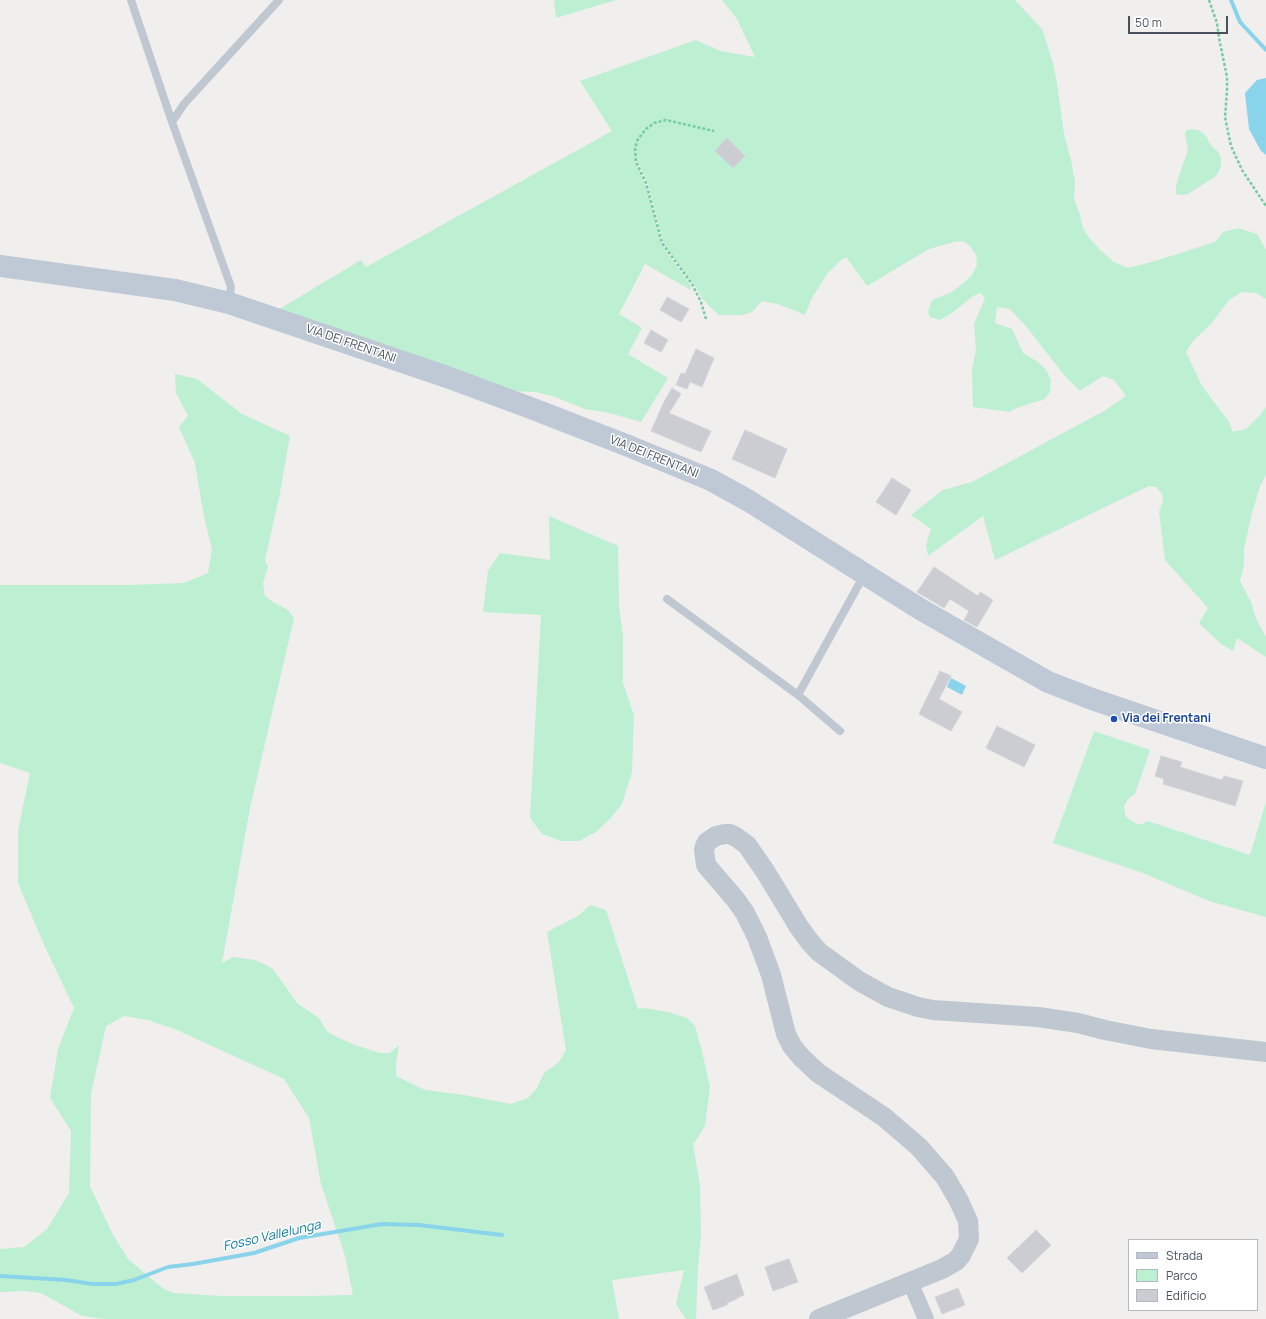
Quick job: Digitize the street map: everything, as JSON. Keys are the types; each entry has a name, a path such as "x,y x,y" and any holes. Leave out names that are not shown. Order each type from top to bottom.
{"main road":[{"name":"VIA DEI FRENTANI","path":"0,266 175,290 229,303 447,377 543,413 681,467 710,480 786,523 920,609 1048,682 1092,699 1266,758"}],"street":[{"path":"818,1319 942,1269 956,1261 961,1255 969,1239 968,1221 945,1177 913,1142 884,1116 818,1073 792,1046 786,1034 770,974 757,937 745,913 736,900 706,865 704,850 707,842 711,838 730,834 747,846 759,861 786,907 810,942 840,968 859,981 888,997 918,1007 933,1010 1038,1017 1078,1023 1151,1039 1266,1052"},
{"path":"910,1282 926,1319"}],"lane":[{"path":"131,0 172,122 231,287 229,303"},
{"path":"172,122 184,104 279,0"},
{"path":"798,695 865,574"},
{"path":"667,599 798,695 840,731"}],"path":[{"path":"1209,0 1217,23 1226,77 1227,91 1225,117 1231,146 1242,170 1266,206"},
{"path":"706,319 701,302 692,284 662,243 646,183 636,162 635,148 638,139 646,129 654,123 666,120 714,131"}],"green space":[{"path":"554,0 616,0 556,18"},
{"path":"722,0 1015,0 1042,29 1053,63 1057,83 1064,134 1075,182 1074,199 1083,228 1100,250 1114,262 1128,268 1215,242 1223,232 1238,228 1257,234 1266,250 1266,299 1256,293 1242,292 1229,300 1211,324 1193,341 1186,352 1202,386 1229,422 1233,432 1246,429 1266,407 1266,475 1260,486 1252,513 1244,549 1244,565 1240,581 1251,602 1256,619 1266,637 1266,657 1237,638 1233,651 1221,644 1199,623 1208,608 1165,560 1159,512 1163,500 1162,494 1156,487 1149,486 995,560 983,516 928,556 926,545 931,529 911,515 943,490 972,482 1104,411 1126,396 1114,380 1103,376 1080,391 1064,375 1025,325 1010,309 997,307 995,323 1012,329 1023,353 1038,362 1046,370 1051,380 1050,392 1045,399 1019,407 1009,412 973,407 972,369 976,350 974,324 985,298 980,293 973,296 952,313 940,320 930,317 928,312 932,300 952,292 972,275 977,265 976,255 970,246 963,241 929,249 867,286 846,257 827,274 812,298 805,315 778,304 763,301 752,312 742,315 719,315 702,298 695,286 664,245 648,184 637,161 634,158 649,194 663,247 691,286 691,290 645,264 619,314 642,328 628,354 668,378 641,422 606,412 585,409 555,397 536,392 509,391 276,311 361,260 366,267 612,131 580,81 696,40 720,51 755,57 737,19"},
{"path":"1187,130 1199,130 1206,136 1210,144 1218,152 1221,158 1221,167 1216,176 1188,194 1176,194 1176,186 1188,150 1185,133"},
{"path":"175,374 197,379 242,414 290,436 279,498 265,560 268,567 263,583 265,596 288,610 294,618 250,808 222,963 233,957 255,960 272,968 298,1004 319,1018 328,1032 337,1037 355,1045 380,1053 390,1053 399,1045 396,1063 396,1076 425,1090 464,1095 511,1104 528,1098 537,1088 544,1073 559,1062 566,1050 547,932 578,916 590,905 606,910 638,1009 644,1008 668,1012 687,1018 695,1026 710,1087 705,1126 693,1145 700,1185 701,1237 698,1266 696,1319 686,1319 676,1304 684,1270 612,1280 619,1319 105,1319 82,1316 41,1293 24,1291 0,1292 0,1249 24,1247 47,1229 69,1193 71,1131 50,1098 58,1049 74,1008 45,947 18,883 18,831 30,773 0,763 0,585 129,585 184,583 208,573 212,549 204,517 195,463 179,427 188,416 176,393","holes":["124,1016 148,1020 177,1030 284,1079 309,1118 321,1184 345,1256 353,1295 222,1296 173,1293 161,1287 128,1259 112,1233 90,1186 91,1094 106,1026"]},
{"path":"549,516 618,546 619,607 623,635 623,683 634,715 632,772 622,804 610,819 596,832 579,841 561,841 542,834 530,818 541,615 483,612 488,571 500,553 550,560"},
{"path":"1094,731 1150,750 1135,794 1129,798 1124,806 1125,815 1137,824 1142,824 1148,821 1250,855 1266,802 1266,917 1209,901 1143,873 1053,843"}],"water":[{"path":"1266,78 1266,155 1261,151 1249,129 1245,93 1257,80"},
{"path":"951,678 966,686 962,695 947,687"}],"building":[{"path":"727,138 745,156 733,168 715,151"},
{"path":"667,297 689,309 681,322 660,310"},
{"path":"651,330 668,340 661,352 644,343"},
{"path":"696,349 714,358 702,387 690,382 687,389 676,385 681,373 685,374"},
{"path":"672,388 681,394 669,413 711,431 701,452 651,431"},
{"path":"745,430 787,449 775,478 732,459"},
{"path":"892,478 911,490 896,515 876,502"},
{"path":"934,567 978,596 980,592 993,600 977,627 964,620 969,611 950,599 944,608 917,592"},
{"path":"940,671 951,676 939,699 962,712 951,731 919,714"},
{"path":"997,726 1035,745 1024,767 986,748"},
{"path":"1161,756 1182,762 1180,767 1222,780 1224,776 1243,781 1235,806 1163,784 1164,779 1155,776"},
{"path":"1036,1230 1051,1245 1022,1273 1007,1258"},
{"path":"789,1259 798,1282 773,1291 765,1267"},
{"path":"737,1274 744,1295 727,1303 727,1305 713,1310 704,1287"},
{"path":"958,1288 965,1305 942,1314 935,1297"}],"waterway":[{"path":"1231,0 1240,22 1266,50"},
{"name":"Fosso Vallelunga","path":"0,1276 66,1280 92,1284 116,1284 134,1280 168,1267 254,1253 299,1238 382,1224 419,1225 502,1235"}],"place":[{"name":"Via dei Frentani","path":"1114,719"}]}
